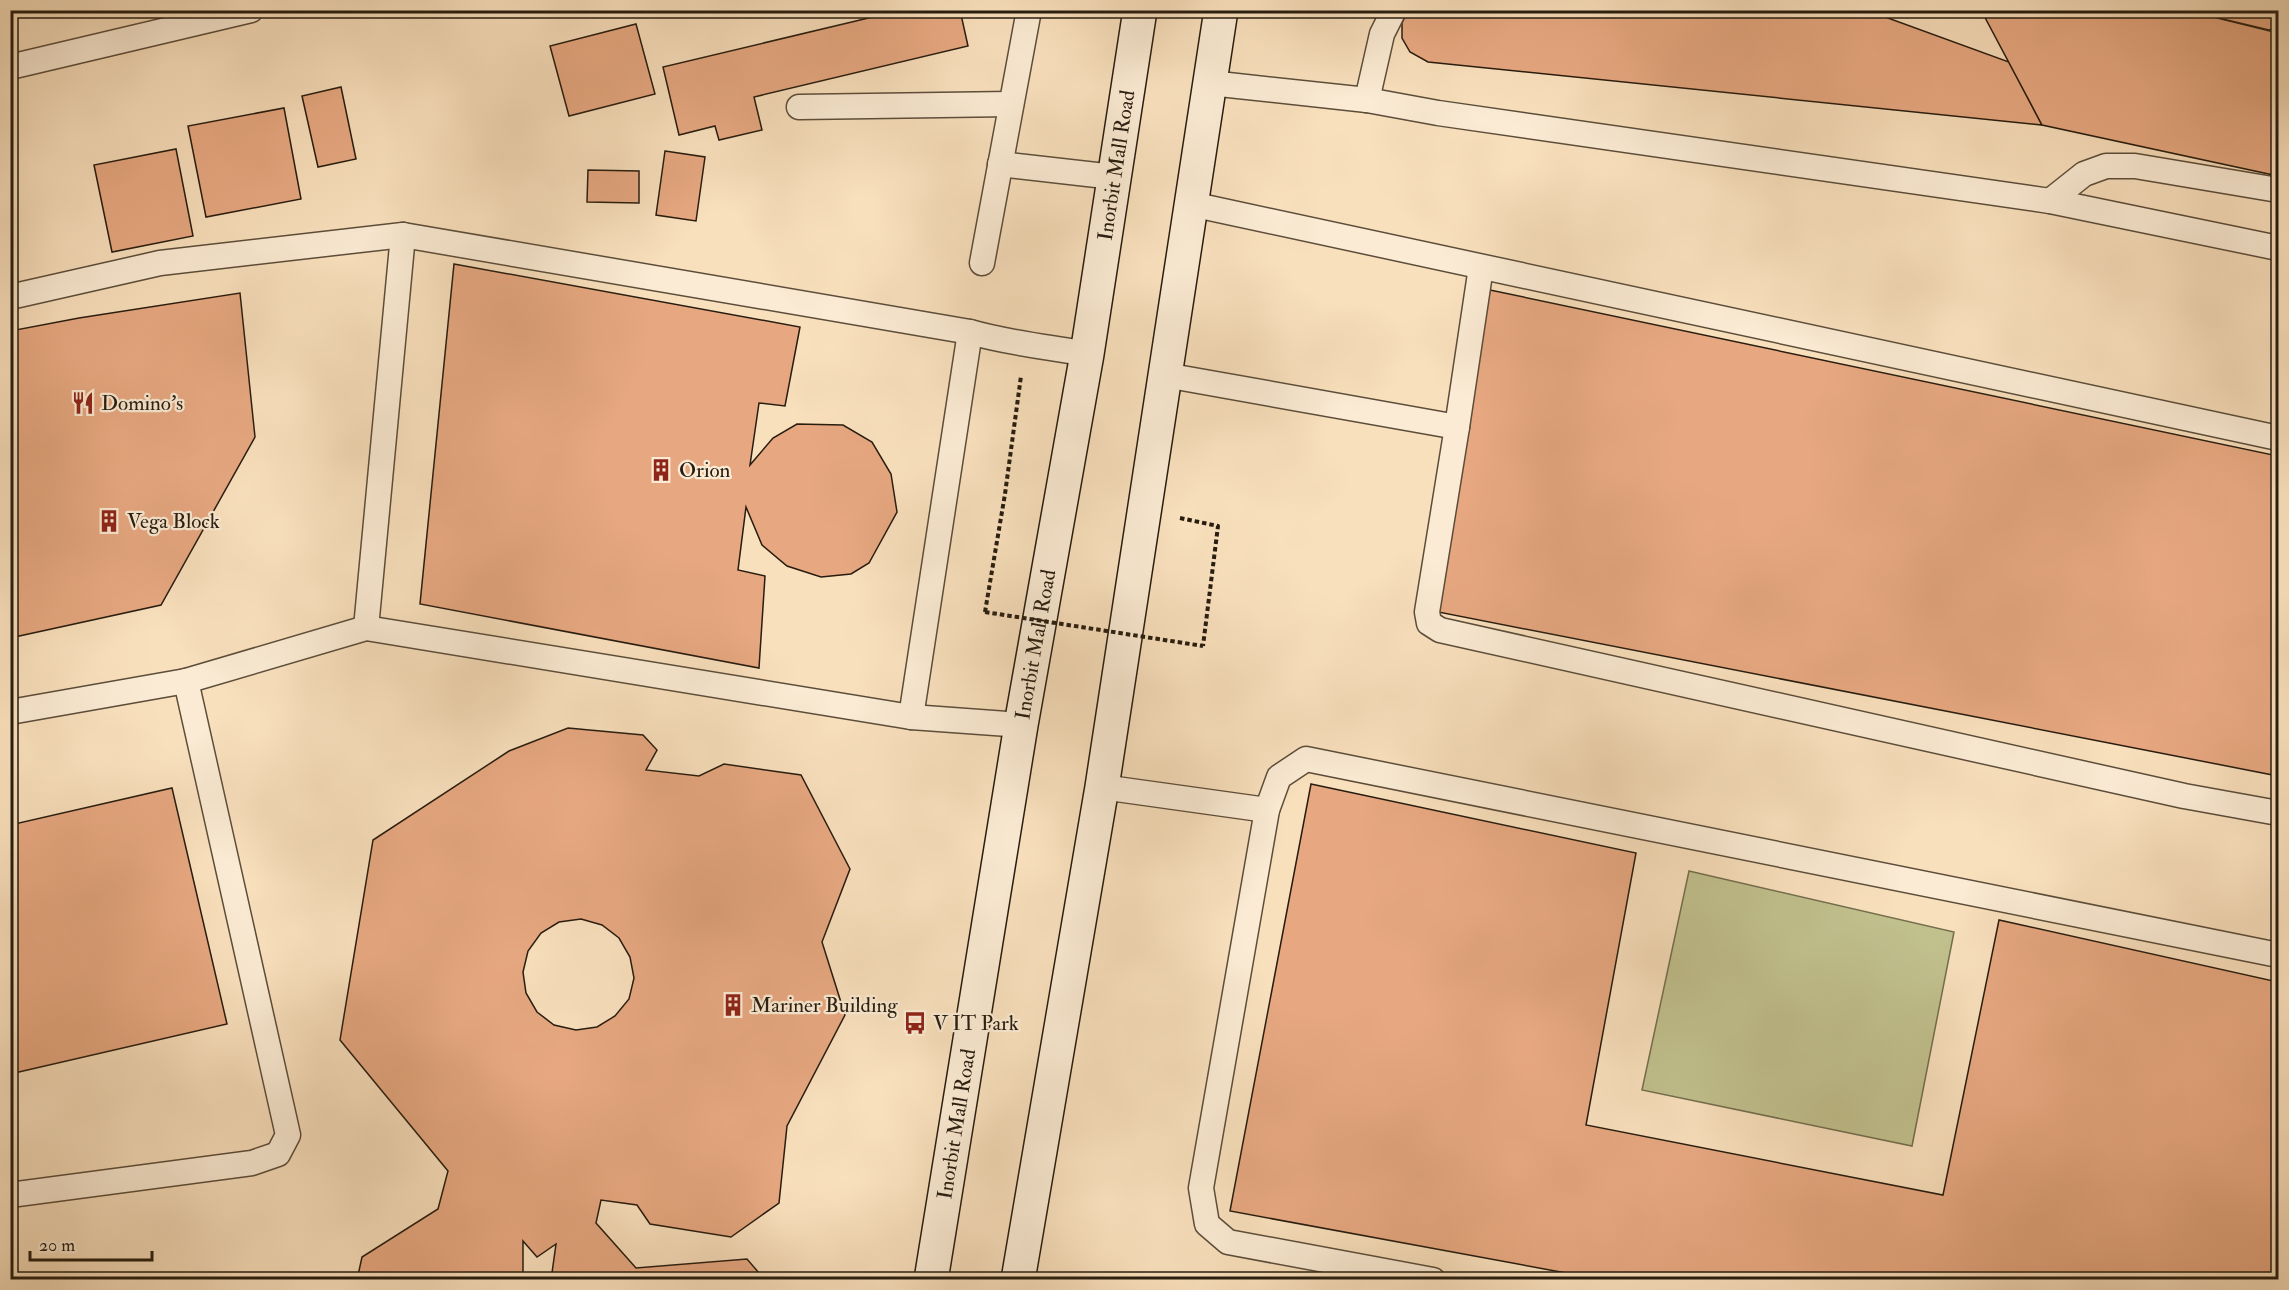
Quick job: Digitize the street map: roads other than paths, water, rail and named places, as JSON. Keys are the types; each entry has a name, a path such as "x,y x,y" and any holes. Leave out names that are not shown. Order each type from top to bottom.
{"main road":[{"name":"Inorbit Mall Road","path":"931,1280 1021,725 1087,354 1140,10"},
{"path":"1018,1280 1102,787 1221,10"}],"lane":[{"path":"10,67 251,10"},
{"path":"982,263 1029,10"},
{"path":"1367,100 1382,34 1394,10"},
{"path":"1210,83 1367,100 1438,114 2050,201 2278,248"},
{"path":"798,107 1011,104"},
{"path":"1000,164 1114,177"},
{"path":"2050,201 2084,174 2106,166 2135,166 2278,190"},
{"path":"1191,204 2278,438"},
{"path":"10,297 160,263 403,235 1087,354"},
{"path":"366,628 403,235"},
{"path":"1481,267 1427,612 1429,623 1440,630 2184,796 2278,813"},
{"path":"911,717 970,332"},
{"path":"1165,375 1457,427"},
{"path":"10,712 186,681 366,628 911,717 1021,725"},
{"path":"10,1195 252,1162 278,1154 288,1135 186,681"},
{"path":"1433,1280 1228,1242 1207,1224 1201,1188 1267,810 1278,777 1306,759 2278,955"},
{"path":"1102,787 1267,810"}],"place":[{"name":"Domino's","path":"83,403"},
{"name":"Orion","path":"661,470"},
{"name":"Vega Block","path":"109,521"},
{"name":"Mariner Building","path":"733,1005"},
{"name":"V IT Park","path":"915,1023"}]}
